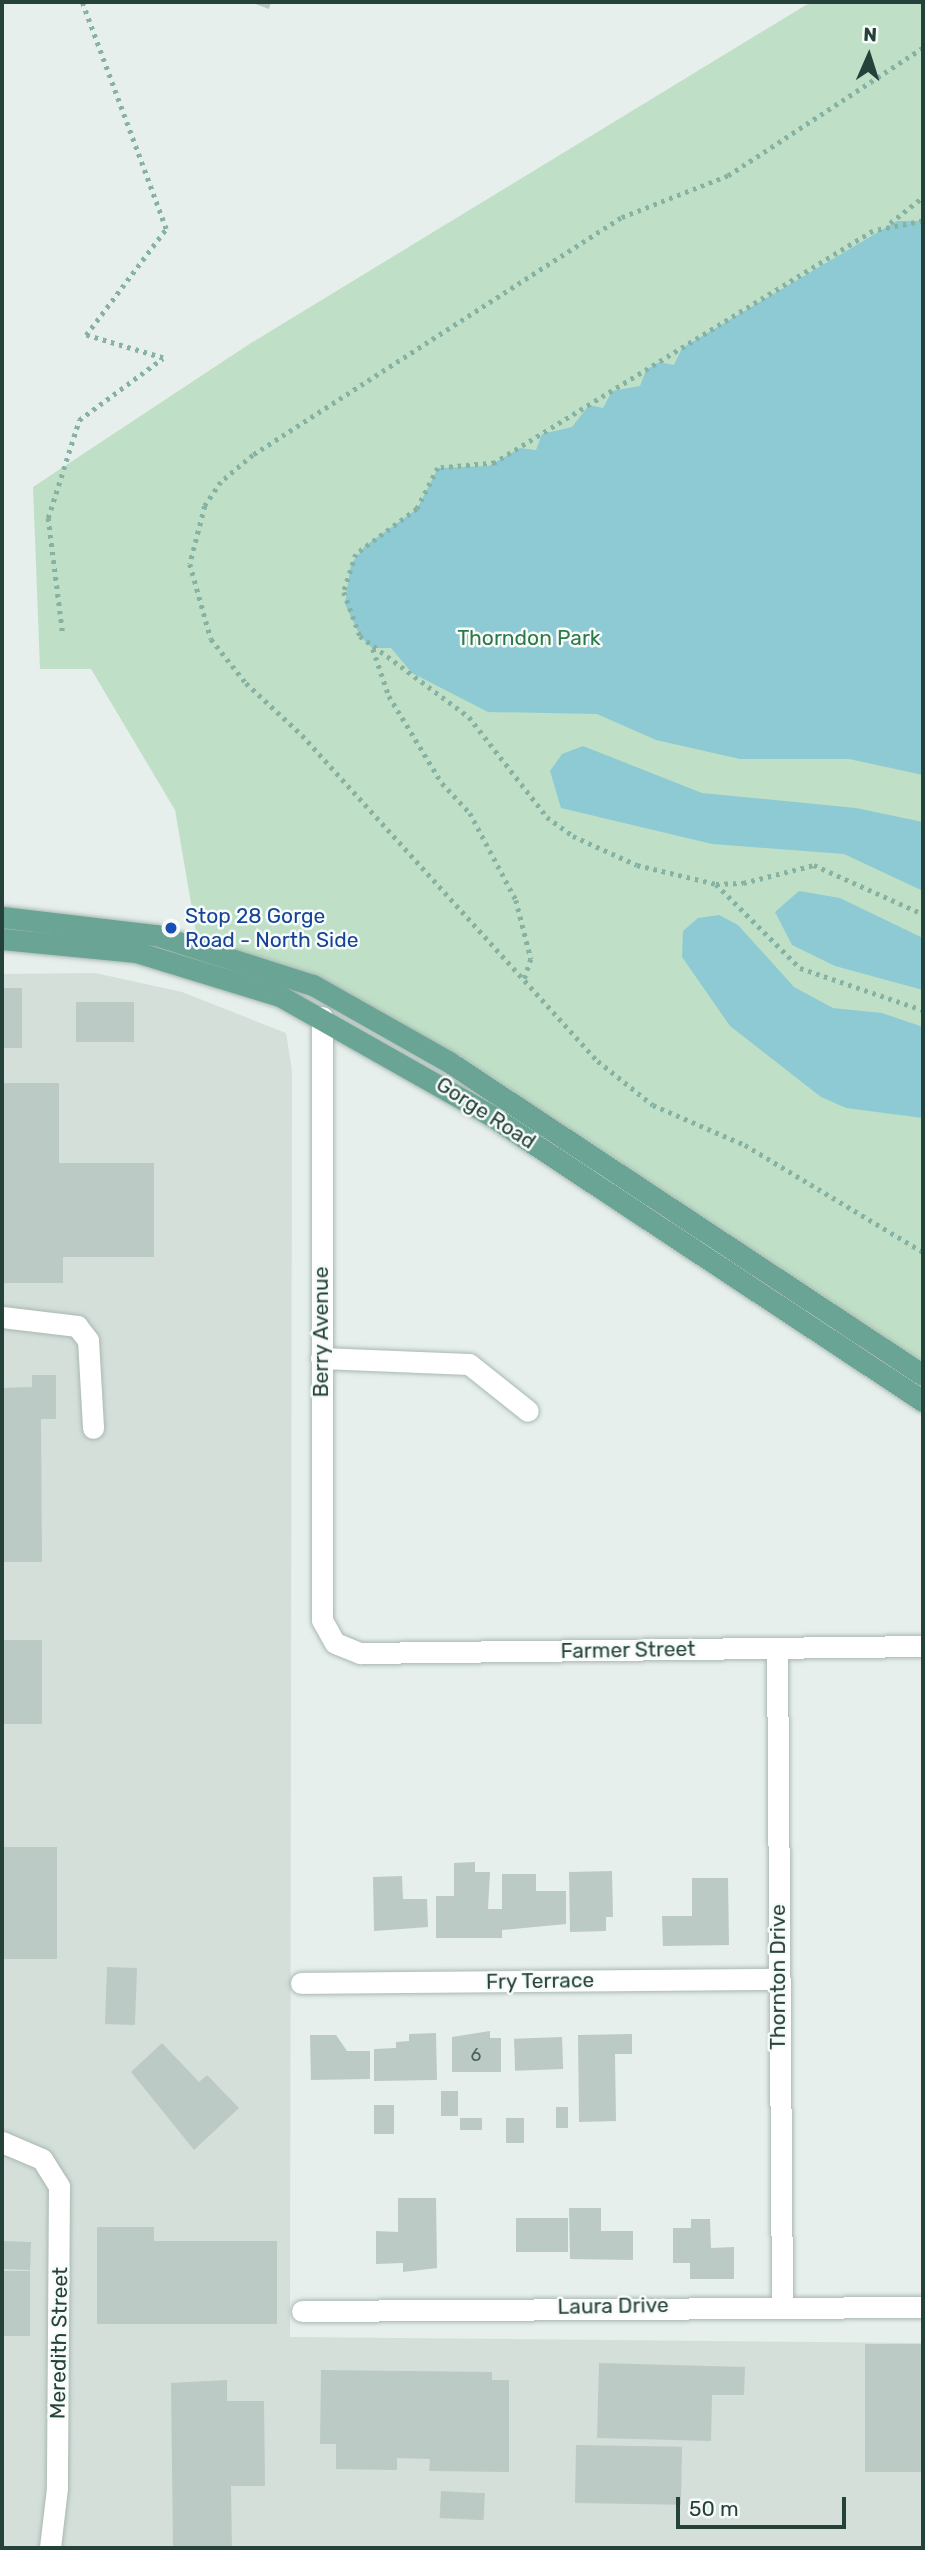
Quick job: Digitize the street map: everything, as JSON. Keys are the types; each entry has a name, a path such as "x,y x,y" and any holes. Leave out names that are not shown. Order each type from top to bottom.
{"main road":[{"name":"Gorge Road","path":"2,917 156,935 313,985 449,1062 923,1375"},
{"name":"Gorge Road","path":"2,939 136,952 210,971 322,1017 490,1115 923,1401"}],"street":[{"name":"Berry Avenue","path":"322,1017 322,1620 335,1643"},
{"path":"2,1317 58,1320 82,1333 93,1371 93,1428"},
{"path":"321,1358 469,1364 528,1411"},
{"name":"Farmer Street","path":"335,1643 360,1653 923,1646"},
{"name":"Thornton Drive","path":"777,1649 782,2304"},
{"name":"Fry Terrace","path":"302,1983 778,1979"},
{"name":"Meredith Street","path":"2,2142 29,2150 59,2186 57,2500 50,2548"},
{"name":"Laura Drive","path":"302,2311 782,2304 923,2307"}],"path":[{"path":"62,631 48,518 79,420 163,358 86,335 166,229 82,2"},
{"path":"923,48 770,152 621,218 353,388 253,455 221,482 205,506 190,564 211,639 523,983 598,1061 653,1105 745,1145 923,1252"},
{"path":"923,198 890,223 495,463 438,468 417,509 365,546 347,574 346,611 372,648 469,717 547,817 573,836 637,865 716,884 814,865 923,914"},
{"path":"890,223 923,221"},
{"path":"372,648 376,672 395,706 470,813 516,900 531,959 523,983"},
{"path":"716,884 800,968 923,1010"}],"shaded area":[{"path":"95,973 182,992 286,1033 292,1070 290,2337 923,2343 923,2548 2,2548 2,974"}],"green space":[{"name":"Thorndon Park","path":"811,2 923,2 923,1375 385,1024 198,944 175,810 91,669 40,669 33,487 251,343"}],"water":[{"path":"897,221 923,221 923,775 849,759 740,759 656,740 597,714 488,712 412,673 391,648 372,648 360,636 345,604 351,564 365,546 417,509 438,468 489,466 520,448 536,450 542,434 572,427 589,405 603,408 612,391 640,386 646,370 659,362 674,365 682,348"},
{"path":"583,746 702,793 856,808 923,822 923,891 844,854 712,844 561,808 550,771 562,754"},
{"path":"799,891 840,898 923,938 923,990 835,966 792,945 775,912"},
{"path":"719,915 738,925 794,987 833,1008 882,1013 923,1027 923,1118 846,1108 821,1097 730,1026 682,957 683,931 698,918"}],"building":[{"path":"250,2 271,2 269,9"},
{"path":"2,988 22,988 22,1048 2,1048"},
{"path":"76,1002 134,1002 134,1042 76,1042"},
{"path":"2,1083 59,1083 59,1163 154,1163 154,1257 63,1257 63,1283 2,1283"},
{"path":"32,1375 56,1375 56,1419 41,1419 42,1562 2,1562 2,1388 32,1387"},
{"path":"2,1640 42,1640 42,1724 2,1724"},
{"path":"2,1847 57,1847 57,1959 2,1959"},
{"path":"475,1862 475,1872 490,1872 488,1909 502,1909 502,1874 536,1874 536,1891 566,1891 566,1924 502,1930 502,1938 436,1938 436,1896 454,1896 454,1863"},
{"path":"612,1871 613,1917 606,1917 606,1931 570,1932 569,1872"},
{"path":"402,1876 403,1899 427,1899 428,1927 374,1931 373,1877"},
{"path":"692,1878 728,1878 729,1945 663,1946 662,1916 692,1916"},
{"path":"107,1967 137,1968 135,2025 105,2024"},
{"path":"490,2031 490,2038 501,2038 501,2072 452,2072 452,2037"},
{"path":"436,2033 437,2080 374,2081 374,2049 396,2048 396,2042 409,2041 409,2034"},
{"path":"632,2034 632,2054 615,2054 616,2121 579,2122 578,2035"},
{"path":"310,2035 336,2035 347,2051 370,2051 370,2079 311,2080"},
{"path":"562,2037 563,2069 515,2071 514,2039"},
{"path":"162,2043 199,2082 207,2075 239,2108 194,2150 131,2072"},
{"path":"441,2091 458,2091 458,2116 441,2116"},
{"path":"374,2105 394,2105 394,2134 374,2134"},
{"path":"556,2107 568,2107 568,2128 556,2128"},
{"path":"460,2118 482,2118 482,2130 460,2130"},
{"path":"506,2118 524,2118 524,2143 506,2143"},
{"path":"398,2198 436,2198 437,2268 403,2272 403,2263 376,2264 376,2231 398,2232"},
{"path":"569,2208 601,2208 601,2231 633,2231 633,2260 570,2259"},
{"path":"516,2218 568,2218 568,2252 516,2252"},
{"path":"691,2219 710,2219 711,2248 734,2247 734,2279 690,2279 690,2263 673,2263 673,2228 691,2228"},
{"path":"97,2227 154,2227 154,2241 277,2241 277,2324 97,2324"},
{"path":"2,2241 31,2242 30,2270 2,2269"},
{"path":"2,2271 30,2271 30,2336 2,2336"},
{"path":"865,2344 923,2344 923,2472 865,2472"},
{"path":"599,2363 745,2367 744,2395 712,2395 711,2441 597,2438"},
{"path":"321,2370 492,2372 492,2380 509,2380 509,2472 429,2471 430,2459 397,2458 397,2470 336,2469 336,2444 320,2444"},
{"path":"227,2380 227,2401 264,2401 265,2486 231,2486 232,2548 173,2548 171,2383"},
{"path":"576,2445 682,2447 681,2505 575,2503"},
{"path":"441,2491 485,2493 484,2520 440,2518"}],"place":[{"name":"Stop 28 Gorge Road - North Side","path":"171,928"}]}
